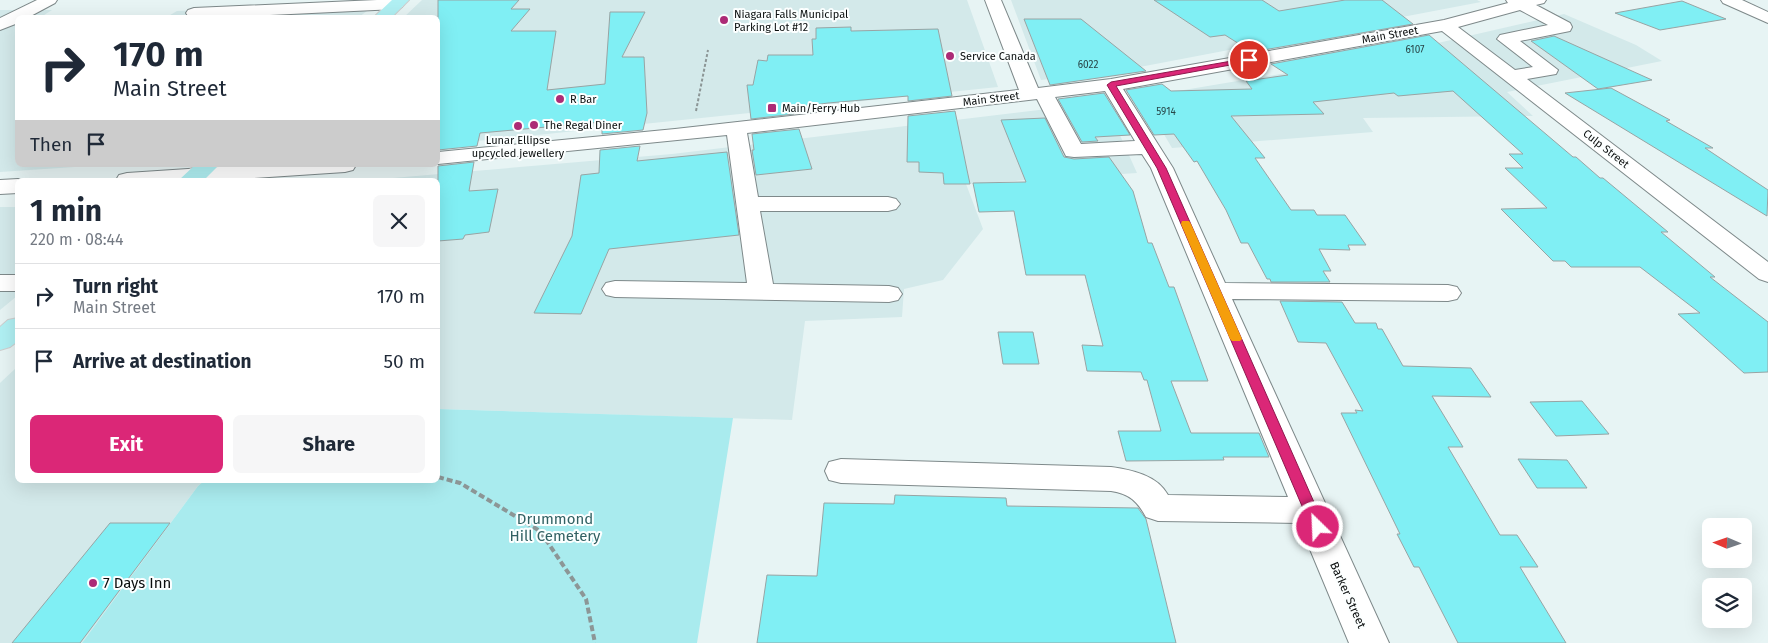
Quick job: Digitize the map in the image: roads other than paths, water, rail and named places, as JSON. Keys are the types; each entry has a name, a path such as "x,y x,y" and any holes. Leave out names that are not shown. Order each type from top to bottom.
{"main road":[{"path":"384,15 398,2"},
{"path":"0,341 15,328"}],"street":[{"path":"20,15 49,0"},
{"path":"993,0 1037,94 1074,151 1149,147"},
{"path":"1729,0 1768,18"},
{"path":"194,13 398,2"},
{"path":"1510,76 1549,70 1506,39 1564,28 1526,2"},
{"name":"Main Street","path":"440,158 675,136 1111,85 1445,25 1526,2"},
{"path":"0,25 15,17"},
{"name":"Culp Street","path":"1445,25 1768,274"},
{"name":"Barker Street","path":"1111,85 1162,168 1369,643"},
{"path":"736,128 761,292"},
{"path":"151,178 313,167"},
{"path":"0,187 15,186"},
{"path":"748,204 888,204"},
{"path":"0,282 15,283"},
{"path":"615,289 889,294"},
{"path":"1215,291 1448,293"},
{"path":"840,471 1111,479 1126,481 1143,488 1154,497 1158,508 1311,510"}],"place":[{"name":"Niagara Falls Municipal Parking Lot #12","path":"724,20"},
{"name":"Service Canada","path":"950,56"},
{"name":"R Bar","path":"560,99"},
{"name":"Main/Ferry Hub","path":"772,108"},
{"name":"The Regal Diner","path":"534,125"},
{"name":"Lunar Ellipse upcycled jewellery","path":"518,126"},
{"name":"7 Days Inn","path":"93,583"}],"park label":[{"name":"Drummond Hill Cemetery","path":"555,528"}]}
